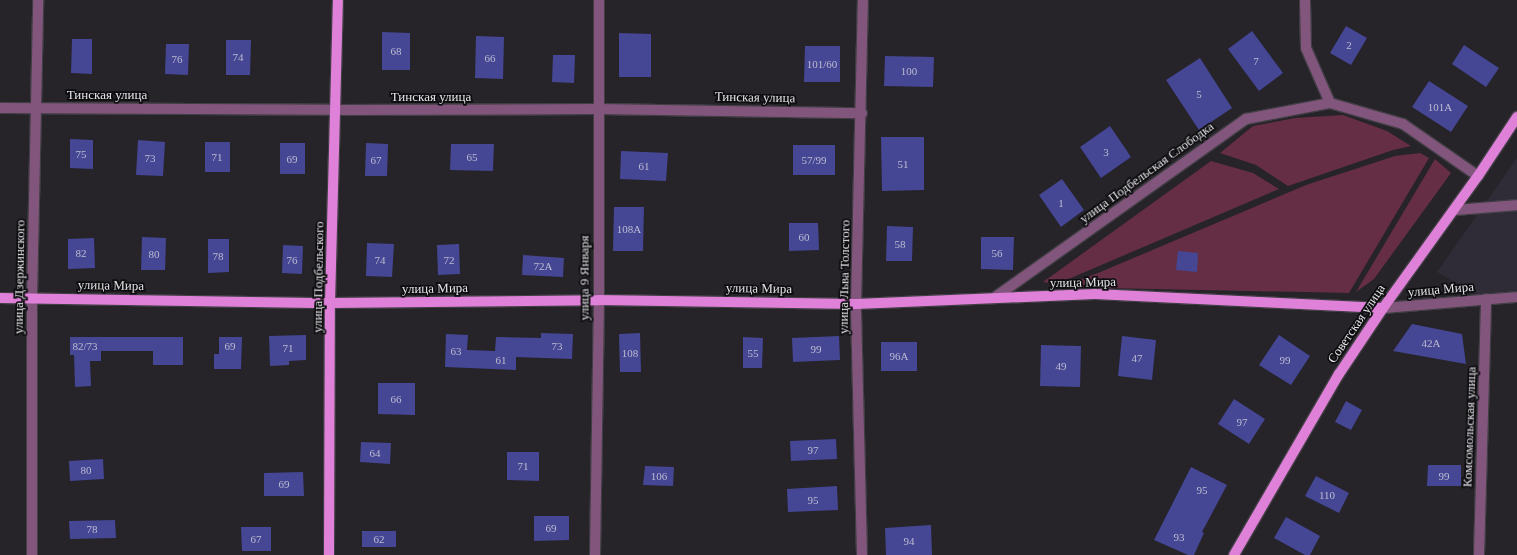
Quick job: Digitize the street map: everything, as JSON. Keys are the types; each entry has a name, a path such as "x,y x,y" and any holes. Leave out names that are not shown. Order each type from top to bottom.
{"main road":[{"name":"улица Подбельского","path":"329,555 330,303 338,0"},
{"name":"Советская улица","path":"1234,555 1339,374 1383,308 1478,176 1517,117"},
{"name":"улица Мира","path":"0,298 330,303 599,300 856,304 1095,294 1383,308"}],"street":[{"name":"улица Дзержинского","path":"32,555 32,298 38,0"},
{"name":"улица 9 Января","path":"595,555 599,300 599,0"},
{"name":"улица Льва Толстого","path":"862,555 856,304 862,112 863,0"},
{"path":"1305,0 1306,48 1330,103 1403,124 1478,176"},
{"name":"улица Подбельская Слободка","path":"994,298 1246,118 1330,103"},
{"name":"Тинская улица","path":"0,108 336,110 598,109 862,112"},
{"path":"1454,210 1517,204"},
{"name":"улица Мира","path":"1383,308 1517,297"},
{"name":"Комсомольская улица","path":"1479,555 1486,299"}],"shaded area":[{"path":"1343,115 1387,131 1411,146 1393,150 1288,186 1256,165 1220,153 1253,126 1295,118"},
{"path":"1420,153 1429,158 1349,293 1059,287 1098,273 1306,185 1395,156"},
{"path":"1517,158 1517,300 1486,299 1437,272"},
{"path":"1435,159 1451,173 1374,279 1356,292"},
{"path":"1211,161 1253,173 1279,189 1057,284 1043,282"}],"building":[{"path":"1346,26 1367,38 1351,65 1330,53"},
{"path":"1252,31 1283,73 1259,91 1228,49"},
{"path":"382,32 410,33 410,70 382,70"},
{"path":"619,33 651,34 651,77 619,77"},
{"path":"476,36 504,37 503,79 475,78"},
{"path":"72,39 92,39 92,74 71,73"},
{"path":"226,40 251,40 250,75 226,75"},
{"path":"166,44 189,44 188,75 165,74"},
{"path":"1464,45 1499,68 1486,87 1452,64"},
{"path":"805,46 840,46 840,82 804,82"},
{"path":"553,55 575,55 574,83 552,82"},
{"path":"885,56 934,57 933,87 884,86"},
{"path":"1200,58 1232,108 1199,130 1166,80"},
{"path":"1429,81 1468,106 1451,132 1412,107"},
{"path":"1110,126 1131,157 1101,178 1080,147"},
{"path":"881,137 924,137 924,190 882,191"},
{"path":"70,139 93,140 93,169 70,168"},
{"path":"138,140 165,142 163,176 136,175"},
{"path":"205,142 230,142 230,172 205,172"},
{"path":"280,143 305,143 305,174 280,174"},
{"path":"366,143 388,144 387,176 365,176"},
{"path":"451,144 494,144 493,171 450,170"},
{"path":"793,145 835,145 835,175 793,175"},
{"path":"621,151 668,153 666,181 620,179"},
{"path":"1062,179 1084,210 1061,227 1039,195"},
{"path":"614,207 644,207 643,251 613,251"},
{"path":"789,223 818,223 819,250 789,251"},
{"path":"887,226 913,227 912,261 886,261"},
{"path":"142,237 166,238 165,270 141,270"},
{"path":"981,237 1014,237 1013,270 981,269"},
{"path":"94,238 95,268 68,269 68,239"},
{"path":"208,239 229,239 229,272 208,273"},
{"path":"367,243 394,244 392,277 366,276"},
{"path":"459,244 460,274 438,275 437,245"},
{"path":"283,245 303,246 302,274 282,273"},
{"path":"1178,251 1198,253 1197,272 1176,270"},
{"path":"523,255 564,258 563,277 522,275"},
{"path":"1412,324 1462,334 1466,364 1393,351"},
{"path":"541,333 573,334 572,359 516,357 516,370 445,367 446,334 468,335 467,350 495,351 496,337 541,338"},
{"path":"640,333 641,372 620,372 619,334"},
{"path":"306,335 306,360 289,361 289,365 270,366 269,336"},
{"path":"1279,335 1310,356 1291,385 1259,365"},
{"path":"839,336 840,360 793,362 792,338"},
{"path":"1122,336 1156,340 1152,380 1118,376"},
{"path":"70,337 183,337 183,365 153,365 153,351 101,351 101,361 90,361 91,386 75,387 74,355 70,355"},
{"path":"219,337 242,337 241,369 214,369 214,354 219,354"},
{"path":"743,337 763,338 762,368 743,368"},
{"path":"881,342 917,342 917,371 881,371"},
{"path":"1041,345 1081,346 1080,387 1040,386"},
{"path":"378,383 415,383 415,415 378,414"},
{"path":"1234,399 1265,419 1249,444 1218,424"},
{"path":"1346,401 1362,410 1351,430 1335,422"},
{"path":"836,439 837,459 791,461 790,441"},
{"path":"361,442 391,443 390,464 360,462"},
{"path":"507,452 539,452 539,481 507,480"},
{"path":"103,459 104,479 70,481 69,461"},
{"path":"1428,465 1461,465 1461,486 1427,486"},
{"path":"645,466 674,467 673,486 643,485"},
{"path":"1191,467 1227,485 1202,532 1204,533 1194,555 1188,555 1154,540"},
{"path":"303,472 304,496 264,496 264,473"},
{"path":"1316,476 1349,493 1339,513 1305,496"},
{"path":"837,486 838,510 788,512 787,489"},
{"path":"534,516 569,516 569,540 534,541"},
{"path":"1286,517 1320,536 1310,555 1305,555 1274,538"},
{"path":"115,520 116,538 70,539 69,521"},
{"path":"931,525 932,555 886,555 885,528"},
{"path":"241,527 271,527 271,551 242,551"},
{"path":"362,531 396,531 396,547 362,547"}]}
